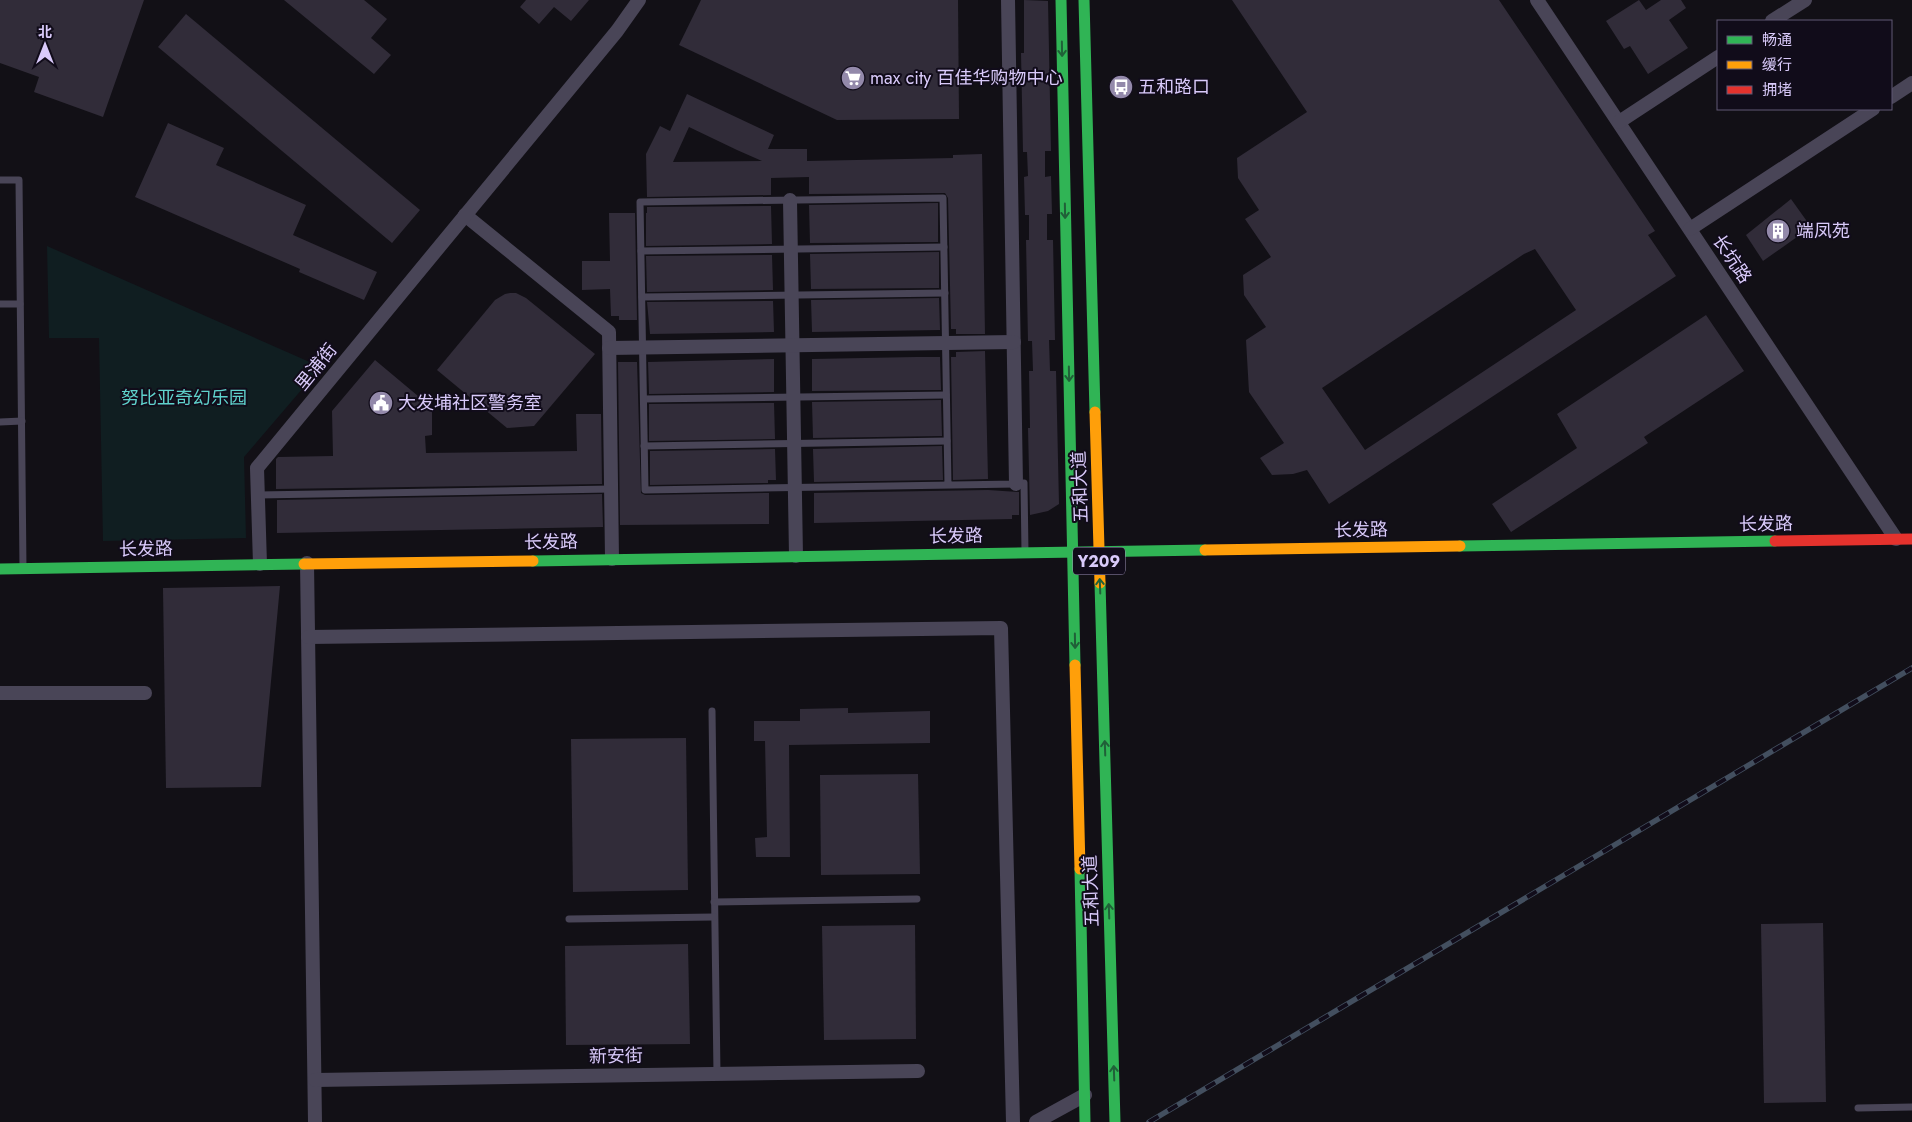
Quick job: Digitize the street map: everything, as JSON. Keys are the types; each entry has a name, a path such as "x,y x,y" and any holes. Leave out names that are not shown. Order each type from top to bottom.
{"main road":[{"name":"五和大道","path":"1061,0 1085,1122"},
{"name":"五和大道","path":"1084,0 1115,1122"},
{"name":"长发路","path":"0,569 1912,539"}],"street":[{"name":"里浦街","path":"260,564 258,468 617,31 639,0"},
{"path":"1008,0 1016,484"},
{"name":"长坑路","path":"1537,0 1896,539"},
{"path":"1774,20 1804,0"},
{"path":"1619,122 1717,58"},
{"path":"1892,96 1912,83"},
{"path":"1690,229 1871,110"},
{"path":"790,200 796,556"},
{"path":"465,215 609,332 612,559"},
{"path":"609,348 1014,342"},
{"path":"307,563 315,1122"},
{"path":"308,637 1000,628 1013,1122"},
{"path":"0,693 146,692"},
{"name":"新安街","path":"315,1080 918,1071"},
{"path":"1036,1122 1085,1095"}],"lane":[{"path":"0,180 18,180 23,569"},
{"path":"948,485 943,198 640,202 645,490 1024,484 1025,552"},
{"path":"641,251 944,247"},
{"path":"642,297 945,293"},
{"path":"0,304 20,304"},
{"path":"644,399 946,395"},
{"path":"0,422 22,421"},
{"path":"644,446 947,441"},
{"path":"258,495 611,489"},
{"path":"712,712 717,1074"},
{"path":"714,902 917,899"},
{"path":"569,919 714,917"},
{"path":"1858,1108 1912,1107"}],"green space":[{"name":"努比亚奇幻乐园","path":"47,246 321,367 244,457 246,538 103,541 99,338 49,338"}],"building":[{"path":"0,0 144,0 103,117 34,92 39,77 0,63"},
{"path":"284,0 364,0 387,19 371,38 391,55 374,74"},
{"path":"526,0 589,0 571,21 554,7 539,24 520,7"},
{"name":"max city 百佳华购物中心","path":"701,0 958,0 959,119 837,120 679,45"},
{"path":"1024,0 1048,1 1051,151 1045,151 1045,177 1051,176 1052,214 1047,214 1047,240 1053,240 1055,340 1049,340 1050,371 1056,371 1059,504 1048,511 1030,515 1029,371 1033,371 1032,341 1028,341 1026,240 1029,240 1029,215 1025,215 1024,177 1028,176 1027,152 1023,152 1021,53 1024,53"},
{"path":"1232,0 1499,0 1655,231 1648,235 1676,276 1329,504 1307,470 1293,474 1272,475 1260,458 1284,443 1249,392 1246,340 1266,327 1244,295 1243,275 1271,257 1245,219 1259,210 1238,178 1237,158 1307,112","holes":["1535,249 1576,310 1365,450 1322,388 1524,254"]},
{"path":"1639,0 1646,10 1661,0 1681,0 1686,8 1669,20 1688,48 1648,74 1630,46 1624,49 1606,21"},
{"path":"186,14 420,210 392,243 158,47"},
{"path":"687,94 774,135 768,149 807,149 807,161 953,158 953,155 982,154 985,334 956,334 956,329 951,329 948,198 945,193 809,194 809,177 771,178 771,195 647,197 646,154 660,126 670,131","holes":["689,127 762,161 673,162"]},
{"path":"168,123 224,148 216,165 306,205 293,235 377,272 364,300 299,272 300,269 135,197"},
{"name":"端凤苑","path":"1791,199 1811,227 1763,261 1746,235"},
{"path":"938,203 938,242 810,243 809,205"},
{"path":"771,206 772,244 646,246 647,207"},
{"path":"609,213 635,213 637,320 619,320 619,316 611,316 610,289 582,290 582,261 610,261"},
{"path":"939,252 939,288 811,289 810,254"},
{"path":"772,255 773,290 647,292 646,256"},
{"path":"510,293 516,293 526,298 595,354 534,426 507,428 437,370 495,300"},
{"path":"939,298 940,330 812,332 811,300"},
{"path":"773,301 774,332 650,334 647,302"},
{"path":"1706,315 1744,371 1644,437 1648,443 1511,532 1492,504 1577,448 1557,414"},
{"path":"985,351 988,479 953,480 951,357 956,357 956,352"},
{"path":"940,357 941,390 812,391 812,359"},
{"path":"774,359 774,392 649,394 648,362"},
{"path":"375,360 418,396 423,396 423,410 432,410 432,435 425,436 426,453 577,451 576,414 601,414 602,484 276,489 276,459 278,457 333,456 332,411"},
{"path":"618,362 637,362 641,493 645,495 769,493 769,524 620,525"},
{"path":"941,400 942,436 813,438 812,402"},
{"path":"774,403 775,439 649,441 649,404"},
{"path":"942,446 943,480 814,482 813,449"},
{"path":"775,449 776,480 768,480 768,483 650,485 650,451"},
{"path":"988,490 1019,492 1019,515 1012,515 1012,519 814,523 814,493"},
{"path":"602,494 603,527 277,533 277,500"},
{"path":"280,586 261,787 166,788 163,588"},
{"path":"848,708 848,713 930,711 930,743 789,745 790,857 756,857 755,838 767,837 765,741 754,741 754,721 800,721 800,709"},
{"path":"686,738 688,890 573,892 571,739"},
{"path":"918,774 920,874 821,875 820,775"},
{"path":"1823,923 1826,1102 1764,1103 1761,924"},
{"path":"915,925 916,1039 824,1040 822,926"},
{"path":"688,944 690,1044 566,1045 565,946"}],"railway":[{"path":"1149,1122 1912,668"}],"traffic: fast":[{"path":"1061,0 1075,665"},
{"path":"1084,0 1095,412"},
{"path":"1460,546 1775,541"},
{"path":"533,561 1205,550"},
{"path":"0,569 304,564"},
{"path":"1100,583 1115,1122"},
{"path":"1080,869 1085,1122"}],"traffic: slow":[{"path":"1095,412 1100,583"},
{"path":"1205,550 1460,546"},
{"path":"304,564 533,561"},
{"path":"1075,665 1080,869"}],"traffic: jam":[{"path":"1775,541 1912,539"}],"place":[{"name":"max city 百佳华购物中心","path":"853,78"},
{"name":"五和路口","path":"1121,87"},
{"name":"端凤苑","path":"1778,231"},
{"name":"大发埔社区警务室","path":"381,403"}]}
